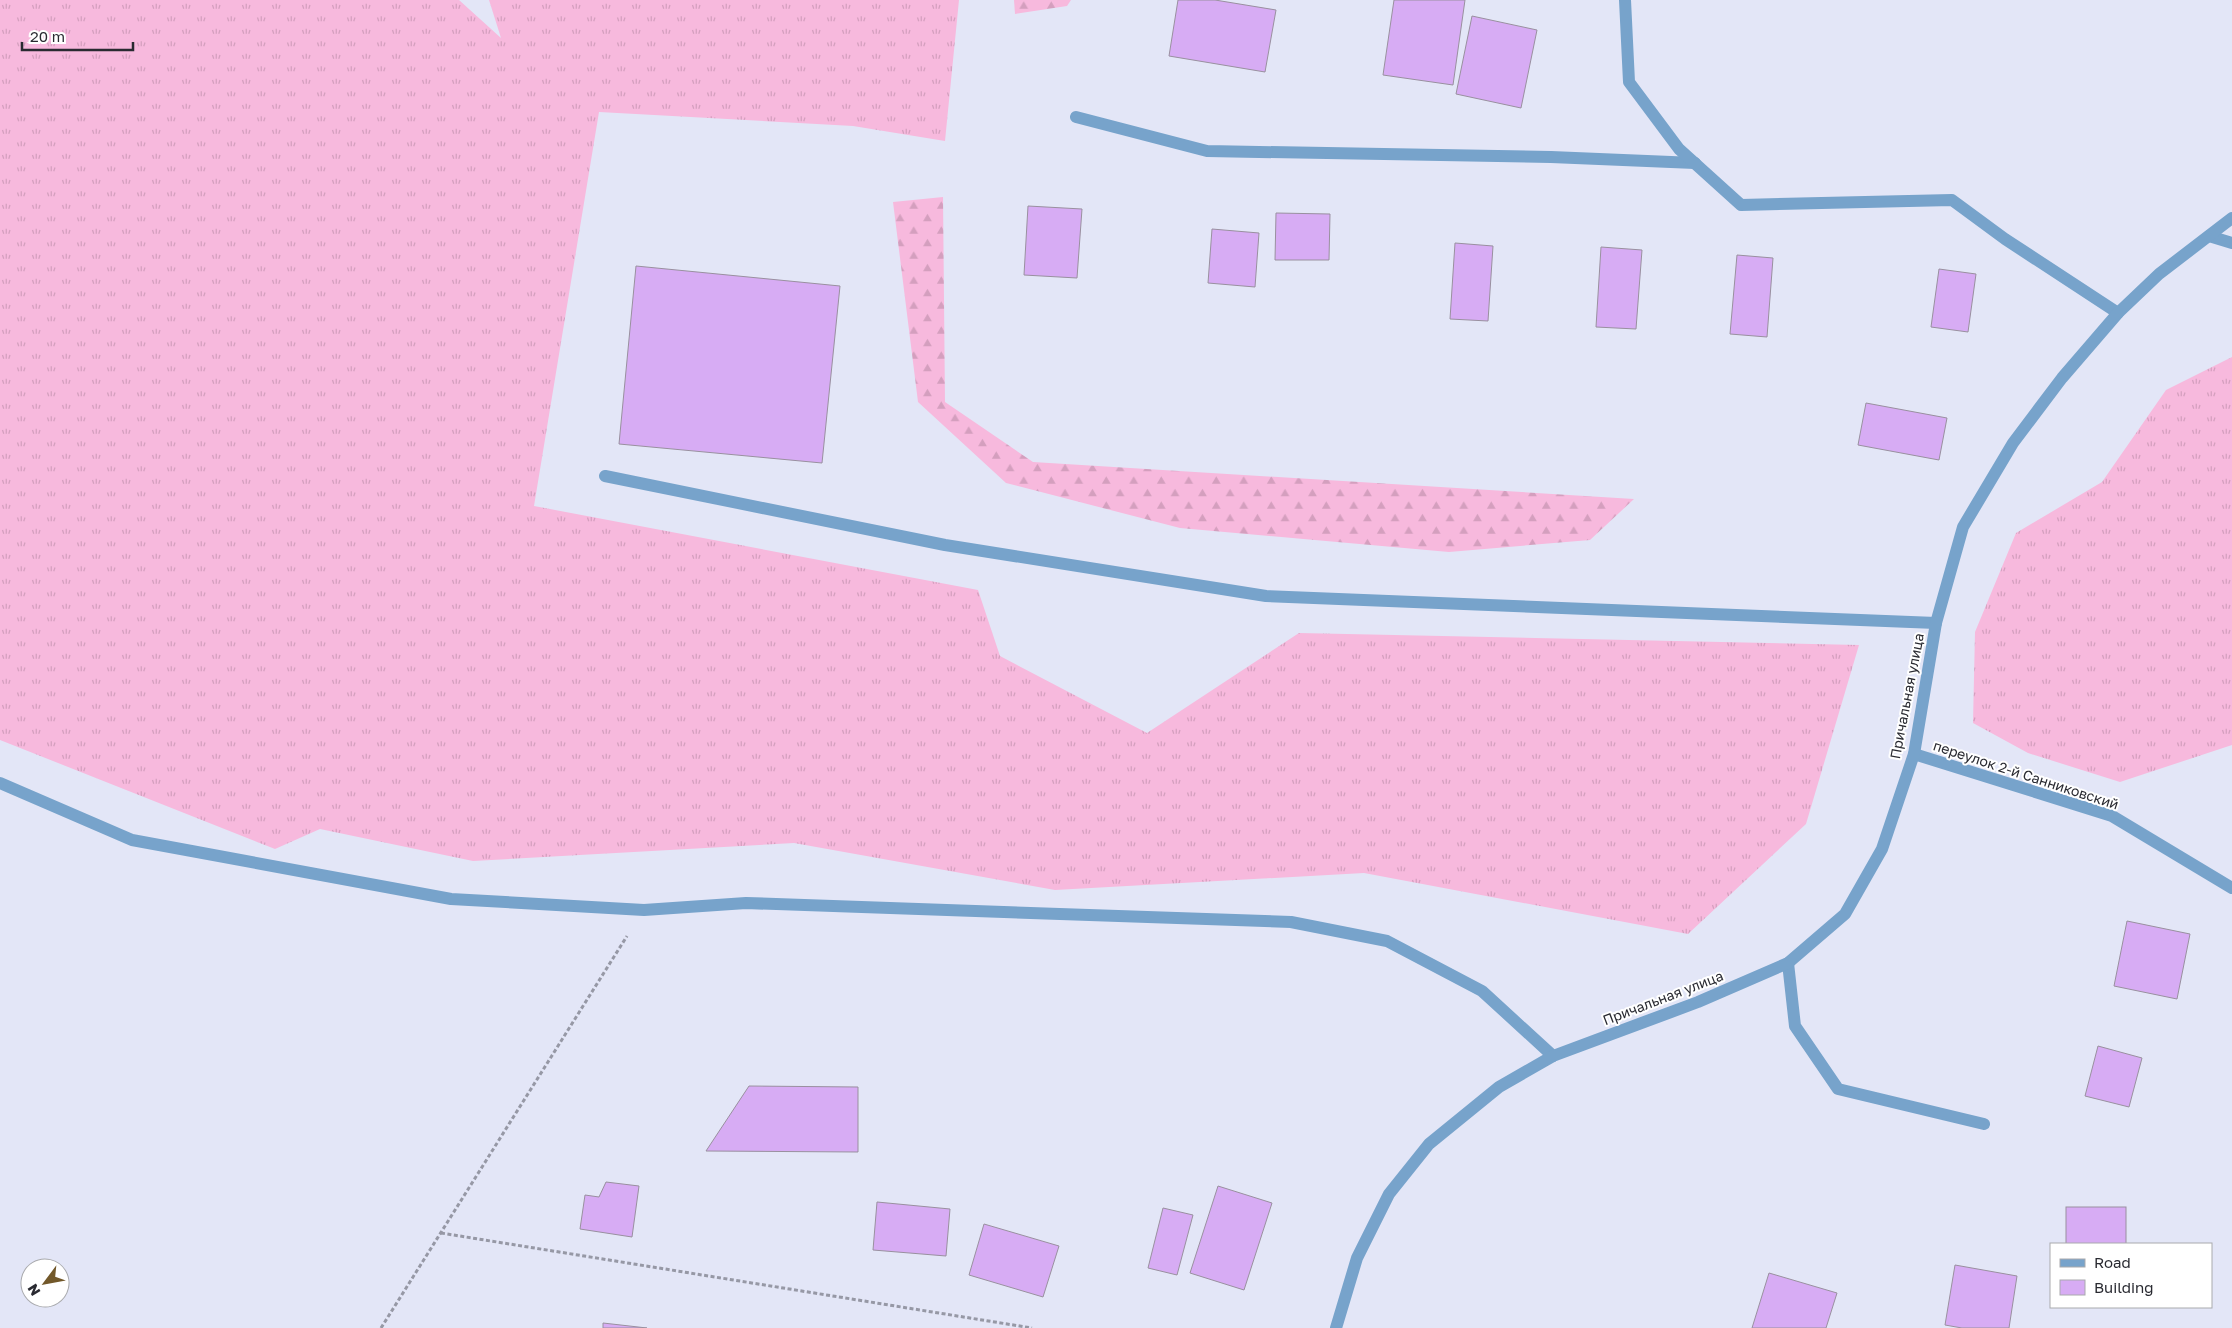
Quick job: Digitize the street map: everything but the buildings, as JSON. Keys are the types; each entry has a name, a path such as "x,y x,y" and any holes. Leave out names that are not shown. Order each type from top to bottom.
{"street":[{"path":"1625,0 1630,82 1679,149 1741,204 1952,200 2005,239 2118,313"},
{"path":"1076,117 1208,151 1551,157 1694,163"},
{"path":"2232,210 2208,236 2232,243"},
{"name":"Причальная улица","path":"1336,1328 1358,1258 1389,1194 1429,1144 1499,1087 1554,1056 1698,1002 1788,963 1846,914 1882,848 1914,754 1936,623 1963,527 2013,443 2062,378 2118,313 2159,274 2232,218"},
{"path":"605,476 945,545 1266,596 1936,623"},
{"name":"переулок 2-й Санниковский","path":"1914,754 2112,816 2232,888"},
{"path":"0,783 132,840 450,899 644,910 746,903 1291,922 1387,941 1482,992 1554,1056"},
{"path":"1788,963 1795,1026 1838,1089 1984,1124"}],"path":[{"path":"381,1328 644,910"},
{"path":"441,1233 1032,1328"}],"green space":[{"path":"0,0 459,0 501,38 489,0 959,0 945,141 853,126 599,112 534,506 978,590 1000,656 1147,733 1299,633 1859,645 1806,824 1688,934 1364,873 1055,890 794,843 473,861 320,829 275,849 0,740"},
{"path":"1014,0 1071,0 1067,6 1015,14"},
{"path":"943,197 945,402 1033,462 1634,499 1590,540 1449,552 1180,528 1006,483 918,402 893,202"},
{"path":"2232,357 2232,745 2120,782 2028,753 1973,723 1975,632 2016,533 2102,482 2166,390"}]}
